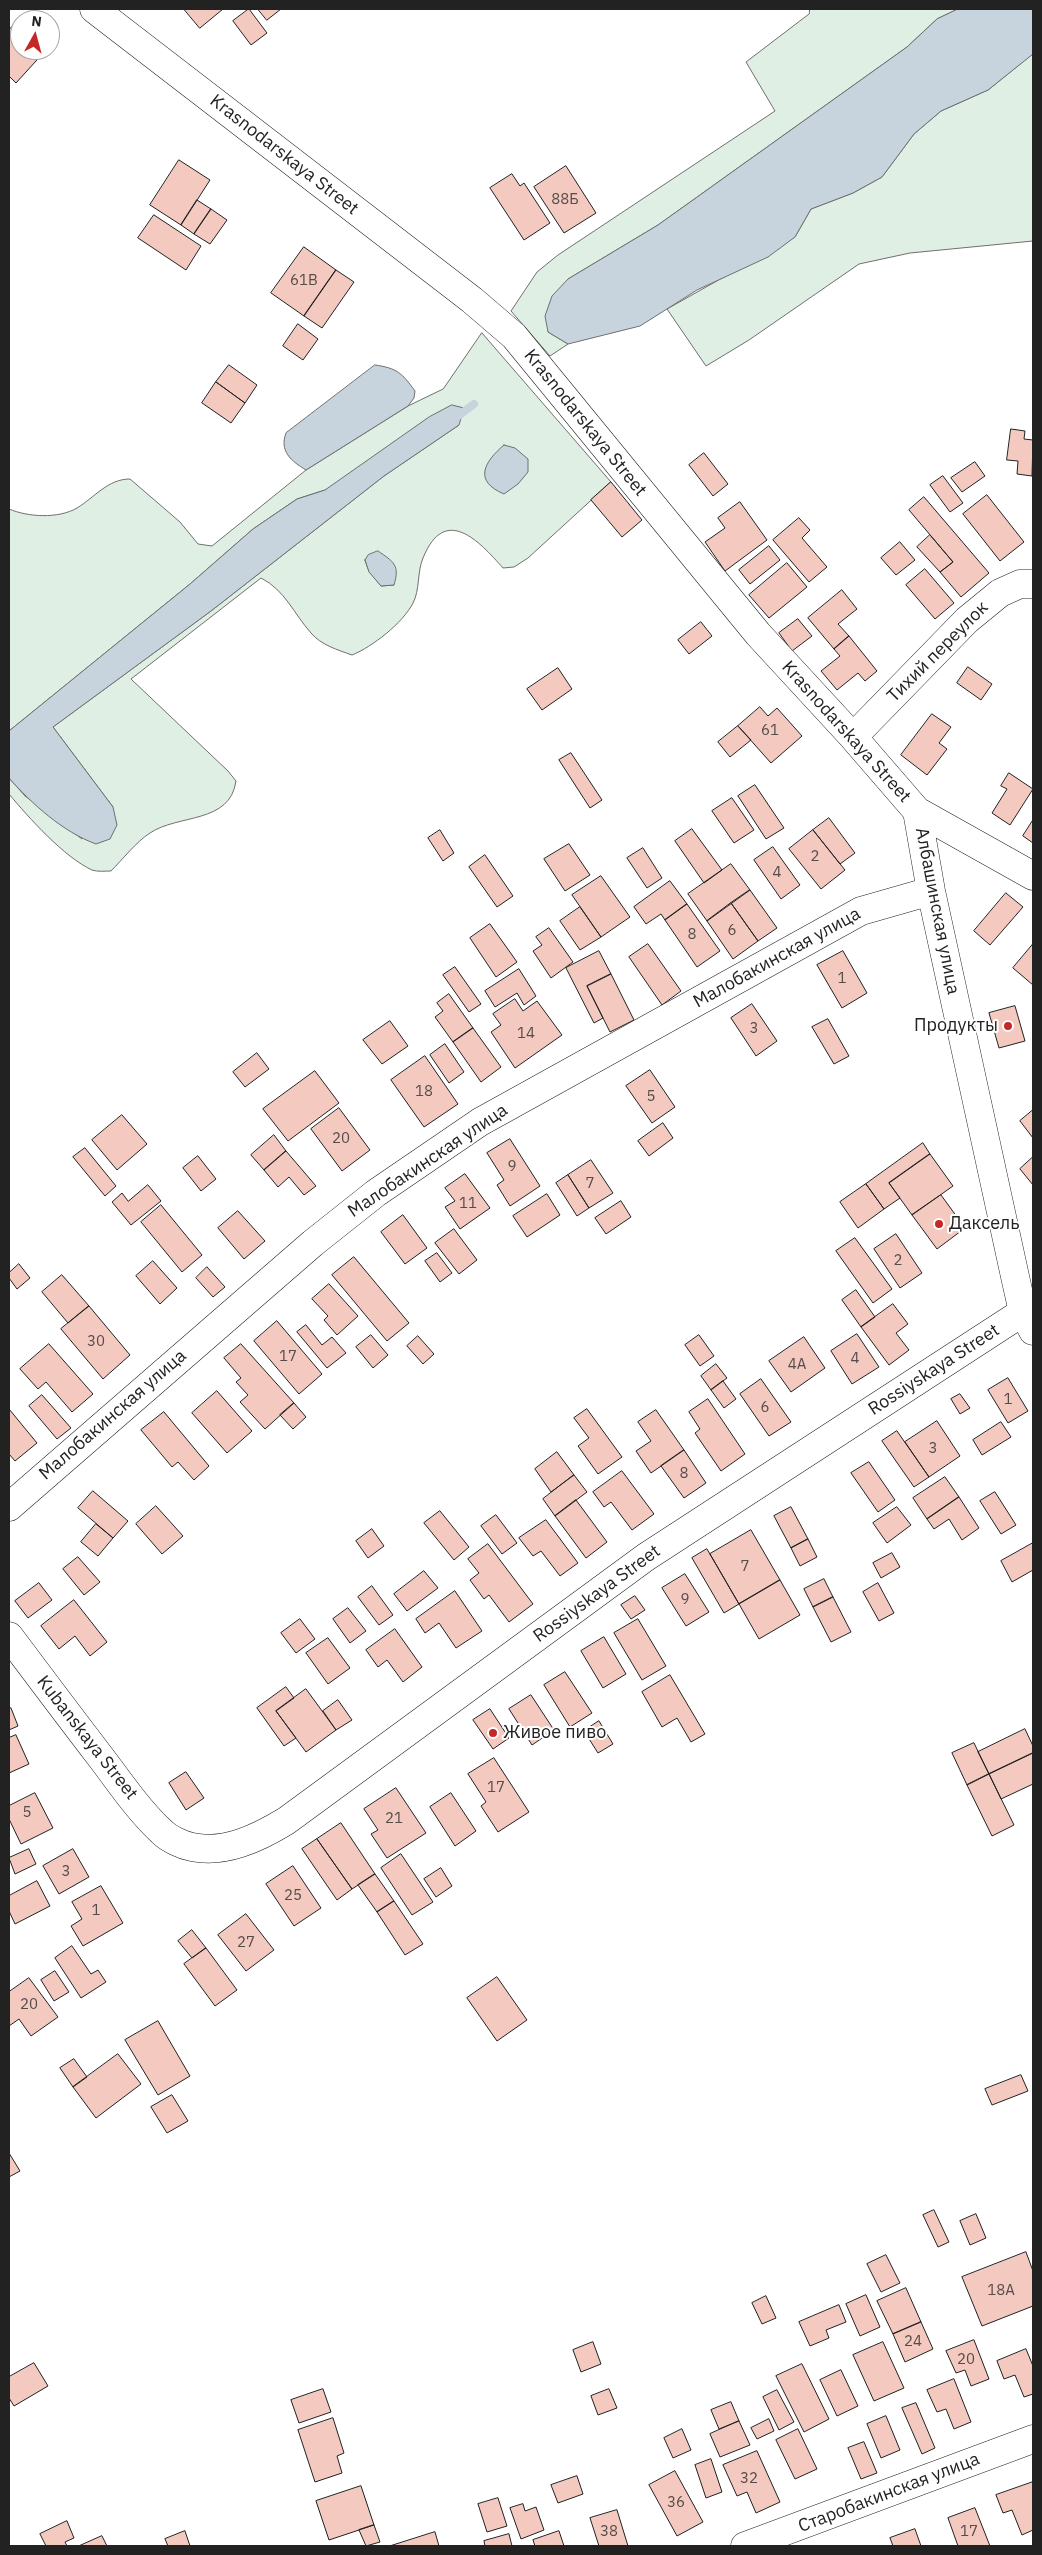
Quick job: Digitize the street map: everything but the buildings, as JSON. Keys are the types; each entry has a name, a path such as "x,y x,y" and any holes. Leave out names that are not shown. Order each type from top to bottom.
{"street":[{"name":"Krasnodarskaya Street","path":"94,9 472,300 514,336 758,634 853,737 917,811 1033,876"},
{"name":"Тихий переулок","path":"853,737 968,620 1000,593 1020,584 1033,584"},
{"name":"Албашинская улица","path":"917,811 931,891 1028,1322"},
{"name":"Малобакинская улица","path":"9,1507 312,1243 376,1193 449,1142 480,1122 861,911 931,891"},
{"name":"Rossiyskaya Street","path":"168,1837 192,1848 226,1847 261,1836 286,1821 646,1557 1028,1322"},
{"name":"Kubanskaya Street","path":"9,1636 129,1796 168,1837"},
{"name":"Старобакинская улица","path":"745,2546 1033,2439"}],"green space":[{"path":"810,9 958,9 937,19 907,47 658,225 568,279 548,332 568,344 550,356 511,311 537,272 558,255 775,111 746,62 809,14"},
{"path":"1033,54 1033,241 910,253 859,264 749,340 706,366 667,309 795,237 811,209 853,193 882,177 914,134 941,111 988,90"},
{"path":"482,333 611,482 528,558 514,567 503,568 483,547 462,533 452,530 441,533 432,542 423,558 415,598 408,611 386,634 352,655 330,647 315,637 277,589 261,578 131,679 228,771 236,781 232,795 224,805 214,811 161,827 150,833 111,871 92,870 59,847 9,794 9,778 25,796 82,839 113,807 53,727 211,611 384,476 459,425 325,490 297,499 253,529 190,584 9,731 9,509 25,514 43,516 61,514 84,504 108,485 130,479 180,522 198,544 212,546 306,470 408,406 443,389","holes":["365,560 394,585 381,586 369,571"]}],"shaded area":[{"path":"958,9 1033,9 1033,54 988,90 941,111 914,134 882,177 853,193 811,209 795,237 768,257 697,290 640,326 568,344 548,332 545,316 552,296 568,279 658,225 907,47 937,19"},
{"path":"375,365 398,372 415,391 414,398 408,406 306,470 291,459 284,445 286,433"},
{"path":"452,405 464,408 459,425 384,476 211,611 53,727 113,807 117,825 110,839 96,844 60,825 28,798 9,778 9,731 190,584 253,529 297,499 325,490 429,417"},
{"path":"504,445 515,448 528,459 528,472 518,484 504,494 494,489 488,483 485,471 491,458"},
{"path":"378,551 392,561 396,568 394,585 381,586 369,572 365,560 368,555"}],"waterway":[{"path":"454,419 474,404"}],"place":[{"name":"Продукты","path":"1008,1026"},
{"name":"Даксель","path":"939,1224"},
{"name":"Живое пиво","path":"493,1733"}]}
